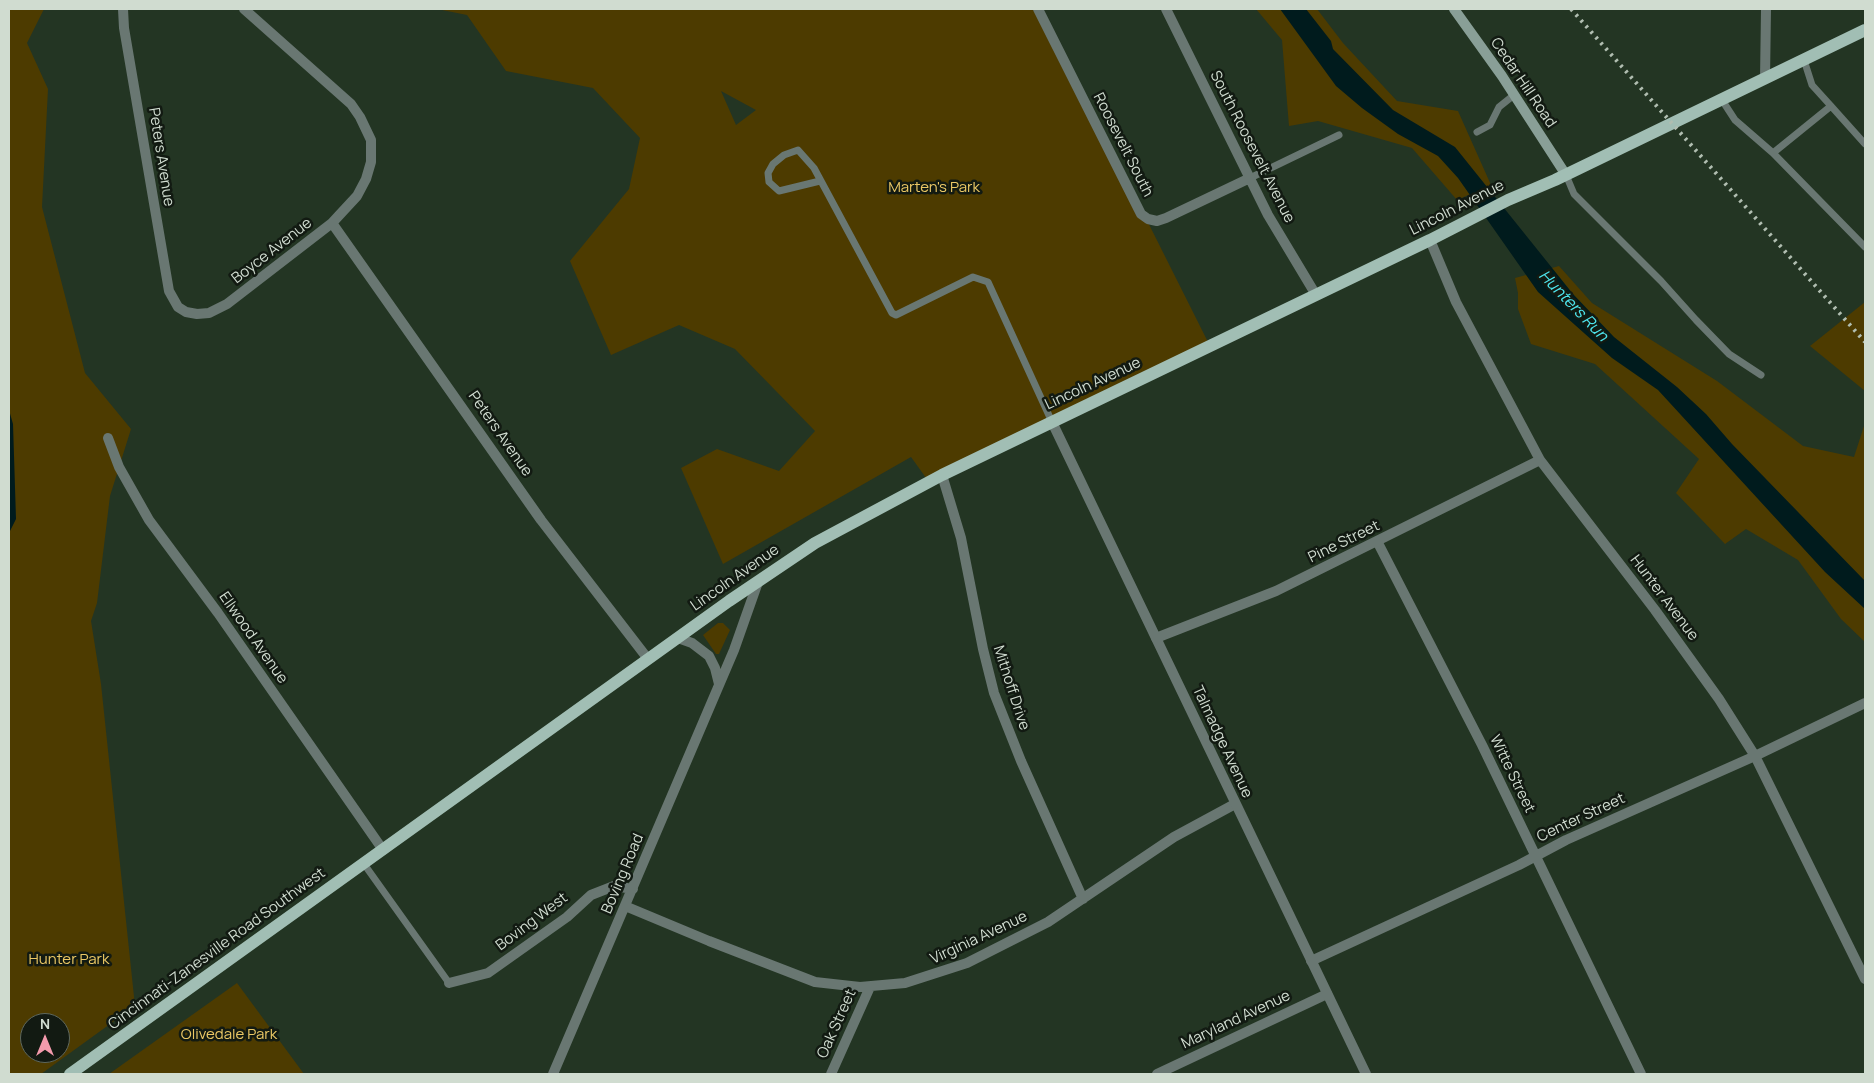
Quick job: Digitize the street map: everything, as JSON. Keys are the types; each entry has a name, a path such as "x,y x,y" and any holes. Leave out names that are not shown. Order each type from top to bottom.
{"main road":[{"name":"Cedar Hill Road","path":"1454,9 1514,95 1566,175"},
{"name":"Lincoln Avenue","path":"383,850 678,638 814,543 942,475 1430,240 1508,200 1566,175 1865,30"},
{"name":"Cincinnati-Zanesville Road Southwest","path":"70,1074 383,850"}],"street":[{"name":"Peters Avenue","path":"123,9 124,28 165,270 172,298 178,307"},
{"name":"Boyce Avenue","path":"178,307 198,314 209,313 227,304 332,223 357,196 366,179 371,162 371,140 360,117 339,93 244,9"},
{"name":"Roosevelt South","path":"1038,9 1141,214 1148,219 1157,221 1250,178"},
{"name":"South Roosevelt Avenue","path":"1166,9 1250,178 1292,258 1316,295"},
{"path":"1765,79 1766,9"},
{"name":"Peters Avenue","path":"332,223 541,520 648,660"},
{"name":"Hunter Avenue","path":"1430,240 1460,309 1540,460 1655,610 1719,699 1754,756 1864,973"},
{"name":"Talmadge Avenue","path":"1052,422 1366,1074"},
{"name":"Ellwood Avenue","path":"108,438 119,467 149,520 218,613 383,850"},
{"name":"Pine Street","path":"1156,638 1276,591 1378,543 1540,460"},
{"name":"Mithoff Drive","path":"942,475 961,538 983,648 994,692 1020,761 1084,899"},
{"name":"Witte Street","path":"1378,543 1404,590 1641,1074"},
{"name":"Boving Road","path":"553,1074 719,685 758,582"},
{"path":"678,638 692,643 709,656 716,668 719,685"},
{"name":"Center Street","path":"1311,961 1566,840 1754,756 1865,703"},
{"name":"Virginia Avenue","path":"625,906 709,942 815,982 838,986 870,987 926,978 968,963 1048,922 1174,837 1235,804"},
{"name":"Boving West","path":"449,983 488,973 567,916 591,895 614,886 633,889"},
{"name":"Oak Street","path":"832,1074 870,987"},
{"name":"Maryland Avenue","path":"1157,1074 1327,994"}],"lane":[{"path":"1804,60 1812,85 1865,144"},
{"path":"1477,132 1490,125 1499,107 1514,95"},
{"path":"1722,100 1735,120 1773,154 1865,247"},
{"path":"1773,154 1831,106"},
{"path":"1250,178 1339,135"},
{"path":"820,181 779,191 769,182 768,173 773,164 784,155 798,150 814,168 892,313 896,315 973,277 988,282 1052,422"},
{"path":"1566,175 1574,194 1661,281 1729,354 1761,375"},
{"path":"364,864 449,983"}],"green space":[{"name":"Hunter Park","path":"9,9 44,9 27,43 48,89 42,207 85,373 131,429 110,496 97,603 91,621 101,684 135,1006 70,1053 70,1013 20,1013 20,1063 56,1063 41,1074 9,1074"},
{"name":"Marten's Park","path":"437,9 1041,9 1210,346 929,482 911,457 723,564 681,468 717,449 779,471 815,431 735,349 679,325 611,355 570,261 629,189 640,138 593,88 506,71 467,15","holes":["721,91 756,110 736,125"]},
{"path":"1256,9 1317,9 1343,43 1397,101 1458,111 1491,185 1457,200 1412,148 1318,121 1289,126 1282,40"},
{"path":"1559,266 1592,303 1717,381 1803,446 1854,457 1865,423 1865,642 1841,619 1798,560 1746,529 1725,544 1676,493 1699,459 1595,364 1531,344 1518,309 1518,293 1515,278"},
{"path":"1865,302 1865,391 1810,346"},
{"path":"718,623 723,623 730,630 719,654 716,654 703,635"},
{"name":"Olivedale Park","path":"237,983 304,1074 109,1074"}],"water":[{"name":"Hunters Run","path":"1280,9 1306,9 1331,41 1333,49 1393,110 1455,147 1573,294 1614,337 1677,387 1706,414 1732,444 1865,581 1865,609 1825,572 1658,390 1612,358 1538,292 1458,178 1438,156 1398,134 1336,86"},
{"path":"9,410 13,424 16,519 9,533"}],"railway":[{"path":"1571,9 1865,342"}]}
